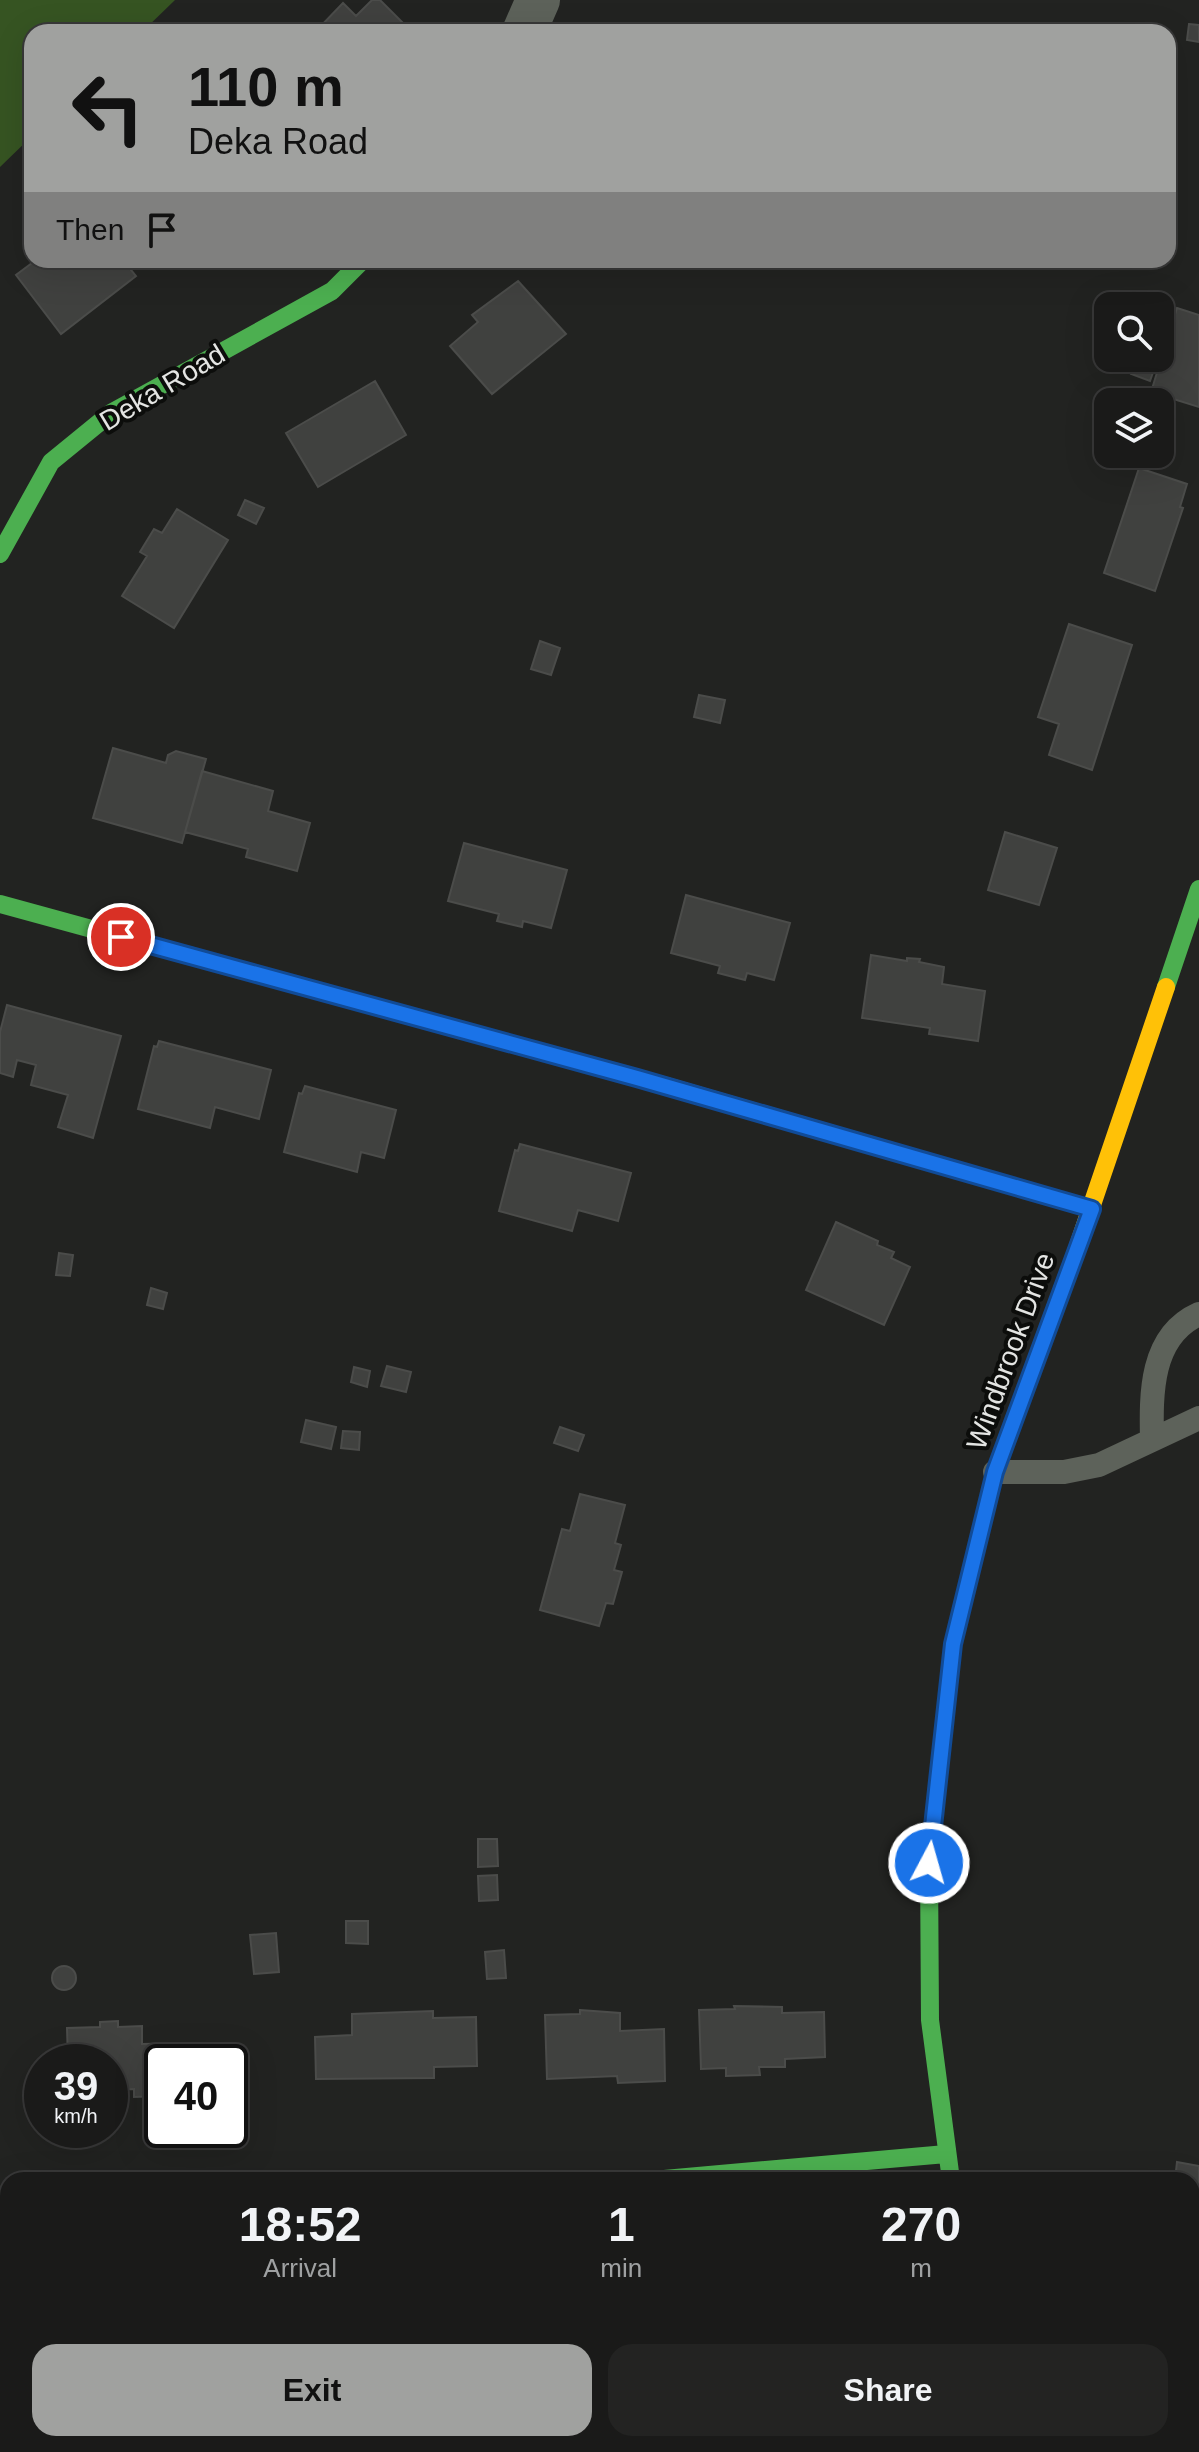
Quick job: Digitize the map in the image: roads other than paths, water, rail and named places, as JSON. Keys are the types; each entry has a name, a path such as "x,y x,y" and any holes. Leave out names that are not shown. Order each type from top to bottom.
{"street":[{"path":"528,24 538,0"},
{"name":"Deka Road","path":"0,554 51,462 111,413 332,291 355,268"},
{"name":"Windbrook Drive","path":"949,2172 930,2020 929,1863 953,1644 995,1472 1092,1209 1199,889"},
{"path":"0,904 637,1078 1092,1209"},
{"path":"743,2172 946,2154"}],"lane":[{"path":"1152,1440 1151,1394 1161,1350 1177,1329 1199,1314"},
{"path":"995,1472 1064,1472 1099,1465 1199,1418"}]}
